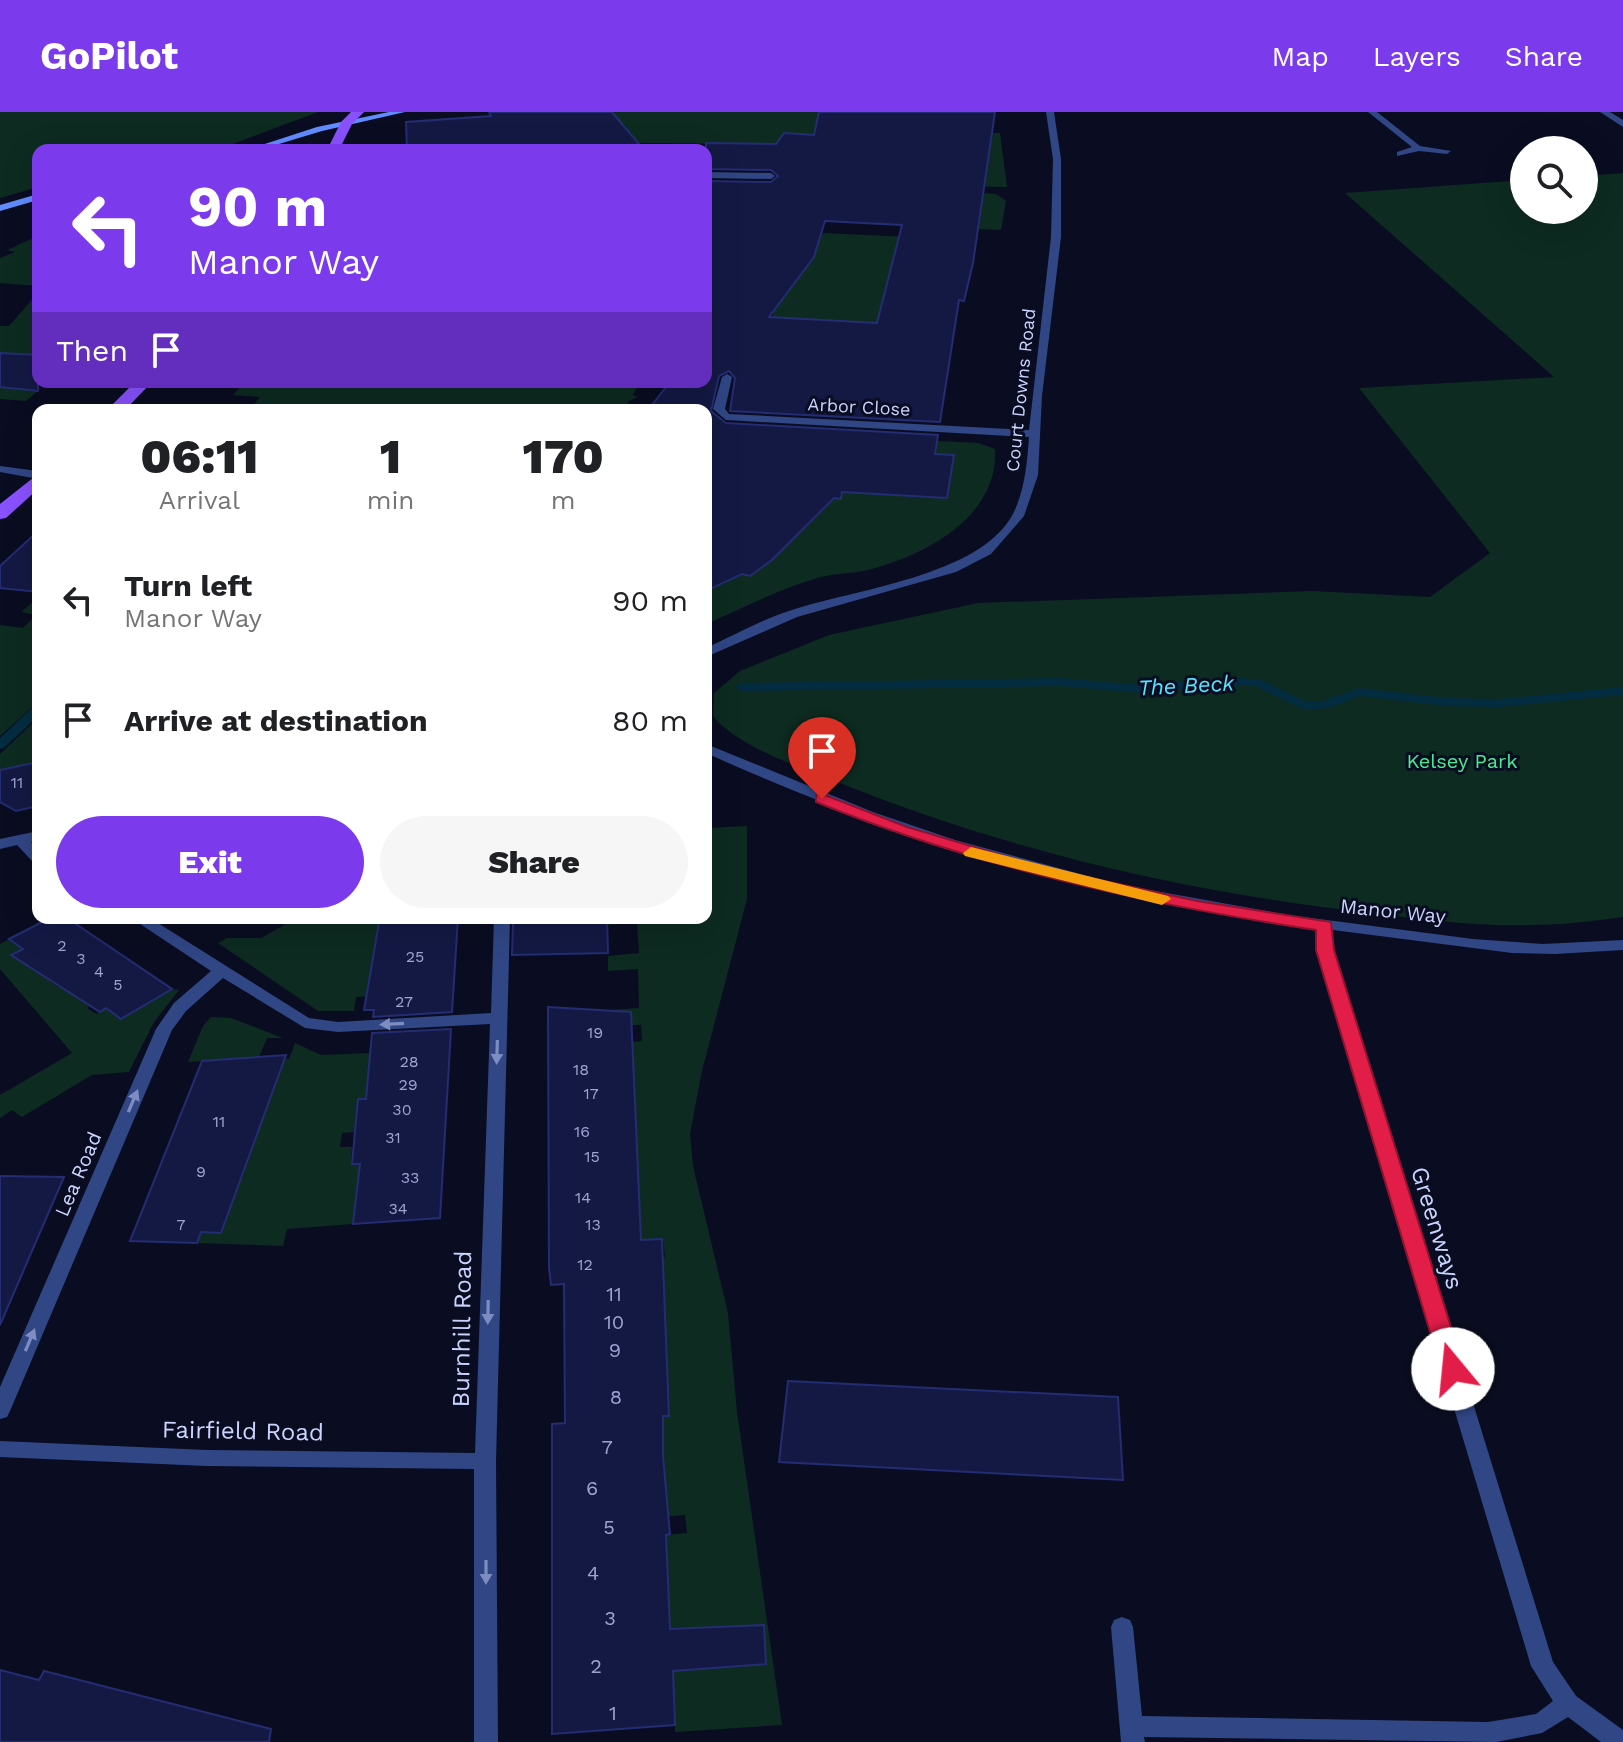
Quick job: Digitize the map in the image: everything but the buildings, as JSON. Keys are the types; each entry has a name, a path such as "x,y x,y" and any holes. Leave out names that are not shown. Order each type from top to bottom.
{"main road":[{"path":"336,144 347,122 358,112"},
{"path":"271,144 347,122 401,112"},
{"path":"0,208 32,199"},
{"path":"121,404 138,388"},
{"path":"0,514 32,483"}],"street":[{"name":"Court Downs Road","path":"712,650 792,614 918,581 987,551 1018,516 1032,475 1059,199 1050,112"},
{"path":"1372,112 1418,148"},
{"path":"1604,112 1623,124"},
{"path":"1400,154 1418,148 1447,151"},
{"path":"712,175 771,176"},
{"name":"Arbor Close","path":"727,377 719,409 726,417 1034,434"},
{"path":"0,469 32,476"},
{"name":"Manor Way","path":"712,751 901,831 1012,865 1197,906 1325,926 1532,949 1623,945"},
{"path":"0,844 32,837"},
{"path":"21,840 32,852"},
{"path":"148,924 284,1011 318,1026 498,1018"},
{"name":"Burnhill Road","path":"486,1742 485,1461 502,924"},
{"name":"Greenways","path":"1325,926 1330,965 1543,1666 1568,1703 1615,1739 1623,1741"},
{"name":"Lea Road","path":"0,1411 164,1029 180,1007 221,971"},
{"name":"Fairfield Road","path":"0,1449 207,1458 485,1461"},
{"path":"1122,1627 1132,1734 1488,1733 1542,1723 1568,1703"}],"green space":[{"path":"0,112 318,112 233,144 32,144 32,189 0,198"},
{"path":"612,112 819,112 910,132 1000,133 1007,187 818,184 743,144 453,144"},
{"name":"Kelsey Park","path":"1623,173 1623,917 1544,925 1469,924 1296,903 1163,880 1032,848 903,807 772,756 737,737 713,716 714,693 740,671 829,635 978,603 1312,591 1430,597 1490,553 1359,388 1554,377 1345,193 1510,181 1510,224 1598,224 1598,175"},
{"path":"873,192 924,225 979,227 981,216 973,216 975,203 982,203 983,193 996,194 1006,201 1001,230 863,224"},
{"path":"823,233 931,238 876,332 773,318 773,312"},
{"path":"32,239 32,286 0,283 0,258 15,252 7,250"},
{"path":"32,300 32,384 26,389 38,391 26,401 0,399 0,326 9,326"},
{"path":"239,388 636,388 633,395 638,397 628,404 254,404 260,397 233,395"},
{"path":"901,439 979,443 995,449 993,473 985,494 972,513 935,543 891,563 800,583 712,621 712,493 840,499 852,457"},
{"path":"32,603 32,614 21,612"},
{"path":"32,619 32,707 0,736 0,625 23,628"},
{"path":"32,724 32,763 0,771 0,754"},
{"path":"747,826 747,899 702,1071 690,1134 693,1166 728,1313 737,1412 782,1725 675,1732 674,1699 641,1702 667,1559 666,1535 687,1533 685,1515 634,1519 631,1419 669,1415 664,1333 620,1261 665,1257 663,1239 640,1240 633,1042 642,1041 641,1025 609,1026 609,1010 639,1008 638,969 608,971 608,956 639,953 637,924 712,924 712,828"},
{"path":"286,924 379,924 377,937 394,995 356,997 354,1011 318,1011 218,943 227,938 261,938"},
{"path":"9,939 23,949 13,955 60,975 49,981 58,987 68,982 97,1001 87,1008 96,1014 106,1008 121,1018 172,989 179,990 154,1022 129,1072 92,1075 22,1117 12,1110 0,1118 0,1095 72,1053 0,969 0,944"},
{"path":"211,1017 231,1018 283,1038 267,1038 259,1057 188,1062 203,1026"},
{"path":"295,1043 321,1055 370,1053 366,1099 358,1099 354,1132 342,1133 340,1147 352,1147 351,1164 379,1163 377,1182 357,1184 353,1224 287,1229 283,1246 197,1243 201,1232 221,1232 233,1199 220,1179 242,1179 282,1059 289,1059"}],"waterway":[{"name":"The Beck","path":"741,687 1061,682 1141,689 1230,681 1257,683 1305,706 1324,705 1359,692 1445,702 1499,703 1623,691"},
{"name":"The Beck","path":"0,745 32,715"}],"slow traffic":[{"path":"971,853 1162,899"}],"route":[{"path":"822,799 901,831 1041,872 1197,906 1325,926 1325,950 1453,1369"}]}
